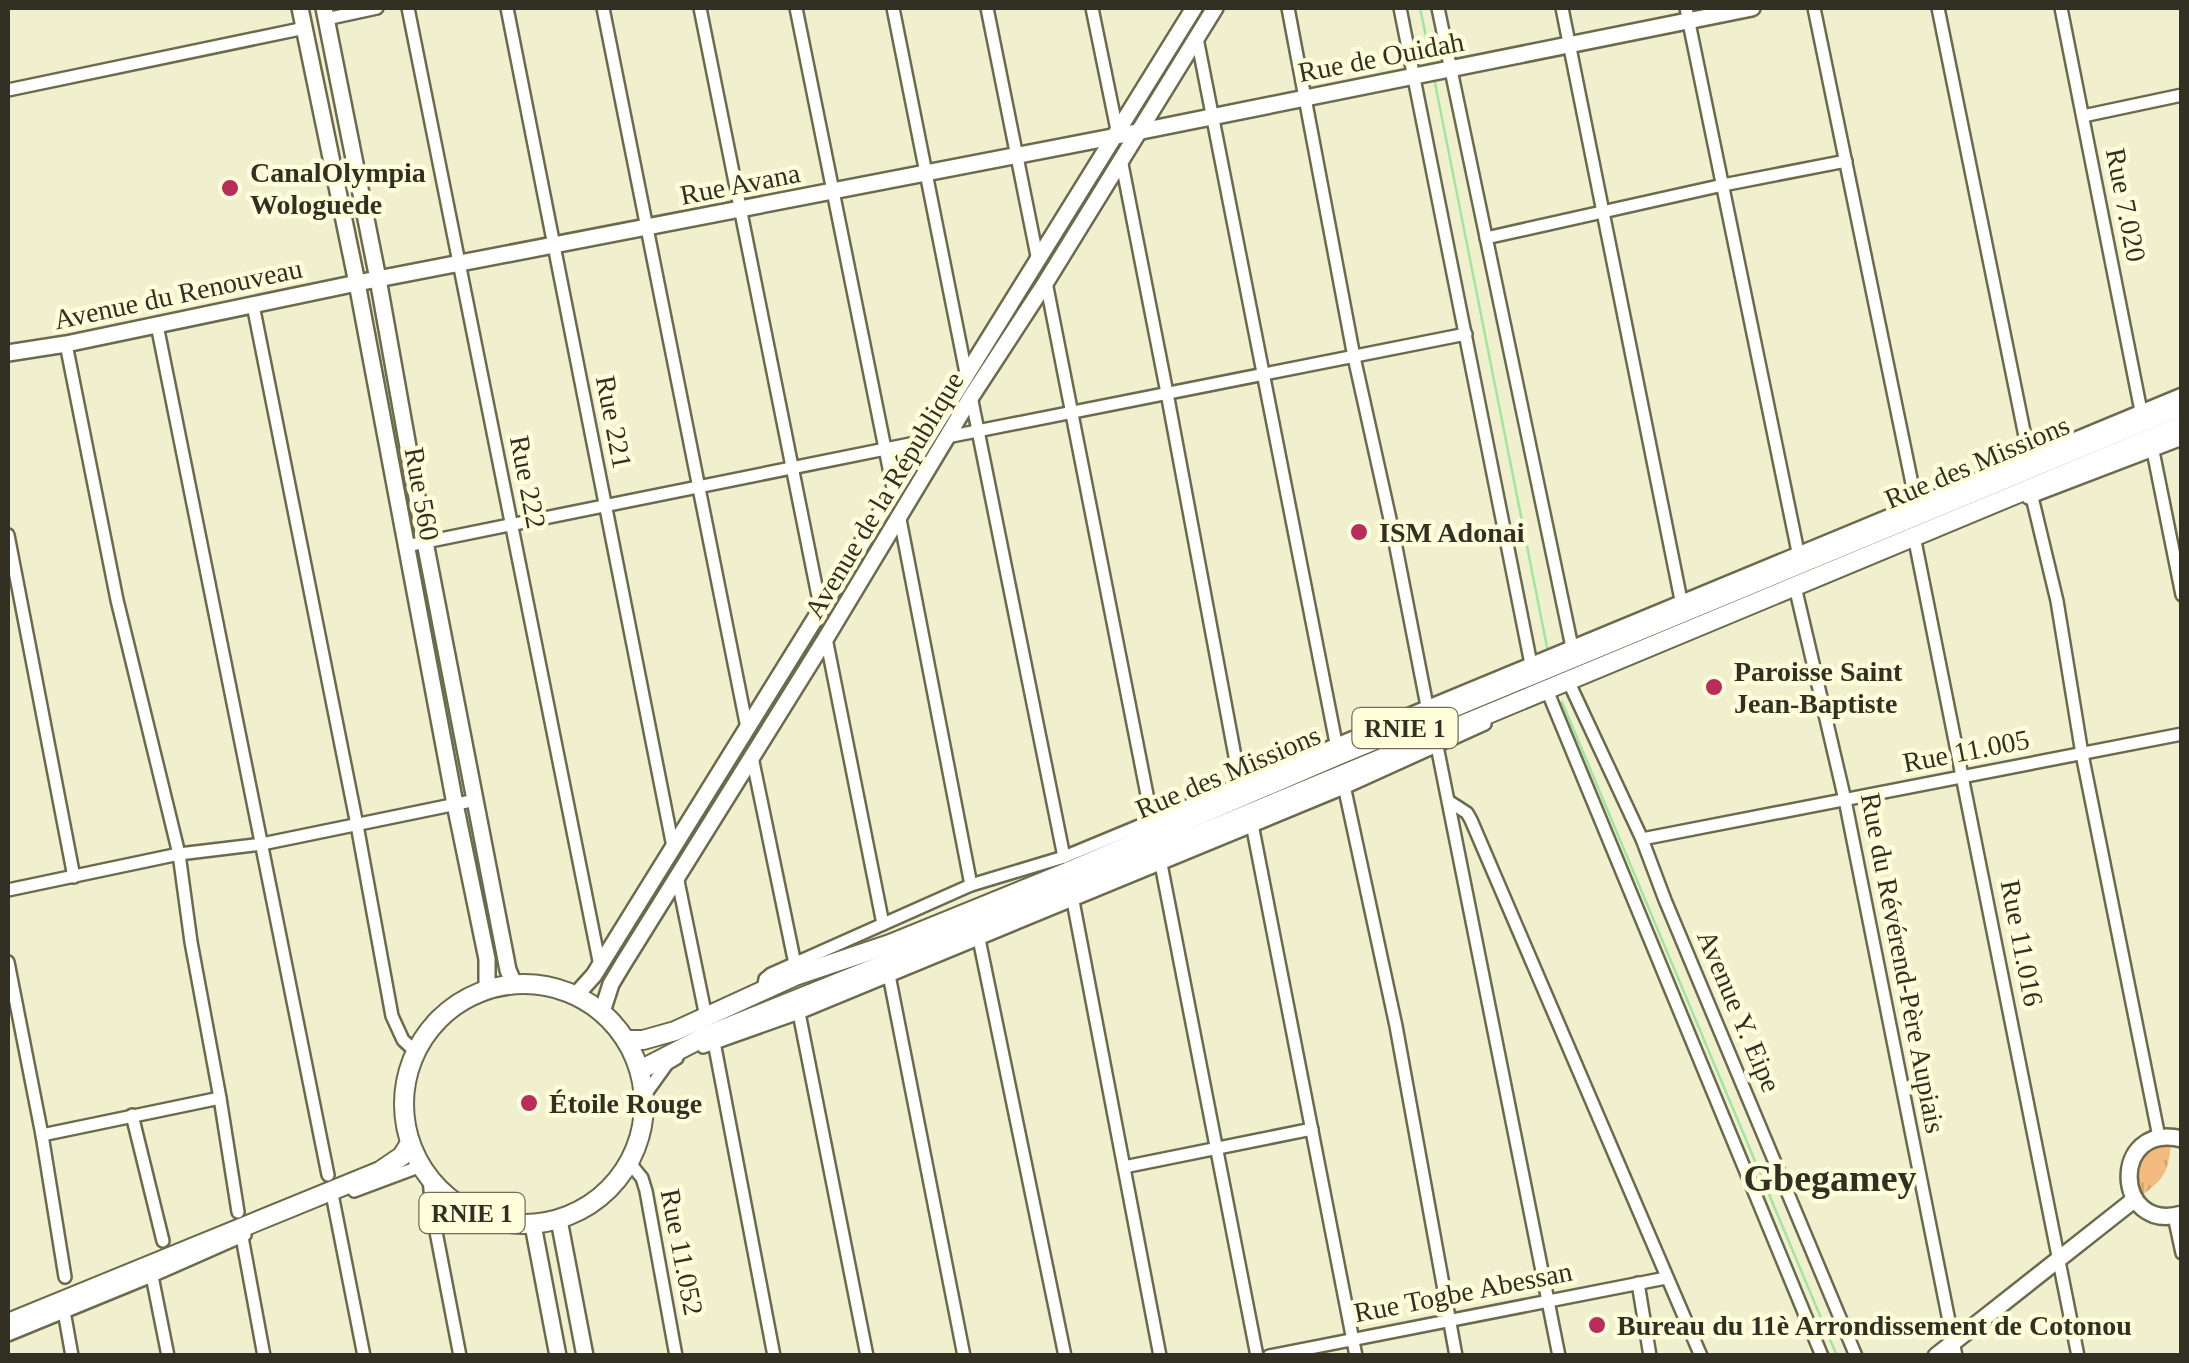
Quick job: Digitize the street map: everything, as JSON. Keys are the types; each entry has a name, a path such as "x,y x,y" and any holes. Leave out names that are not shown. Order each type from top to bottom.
{"highway":[{"name":"Rue des Missions","path":"640,1070 708,1035 979,926 1542,672 2182,406"},
{"name":"Rue des Missions","path":"626,1040 659,1036 795,976 890,944 2182,425"},
{"name":"RNIE 1","path":"514,984 548,986 576,995 602,1012 626,1040 640,1070 644,1096 641,1130 629,1162 600,1198 558,1220 502,1223 472,1213 446,1196 425,1173 410,1144 404,1096 416,1052 445,1014 487,990 514,984"},
{"name":"RNIE 1","path":"8,1323 380,1171 402,1156 410,1144"}],"main road":[{"name":"Rue 560","path":"300,8 487,960 487,990"},
{"name":"Avenue de la République","path":"602,1012 611,984 677,876 946,437 1216,8"},
{"name":"Rue de Ouidah","path":"1114,134 1570,44 1688,14 1752,8"},
{"name":"Avenue de la République","path":"576,995 600,966 1190,10"},
{"name":"Rue 560","path":"325,13 508,970 514,984"},
{"name":"Rue Avana","path":"378,279 1114,134"},
{"name":"Avenue du Renouveau","path":"8,352 66,344 378,279"},
{"path":"2178,1215 2145,1210 2135,1200 2128,1179 2130,1162 2140,1148 2159,1138 2182,1139"},
{"path":"1936,1356 1955,1349 2059,1259 2135,1200"},
{"path":"558,1220 585,1356"},
{"path":"533,1224 558,1356"}],"street":[{"path":"325,13 377,8"},
{"name":"Rue 222","path":"408,8 600,966"},
{"name":"Rue 221","path":"507,8 673,847"},
{"path":"602,8 747,728"},
{"path":"700,8 821,611"},
{"path":"796,8 894,492"},
{"path":"893,8 1064,857"},
{"path":"987,8 1038,261"},
{"path":"1092,8 1114,134"},
{"path":"1288,8 1354,356 1427,706"},
{"path":"1400,8 1531,664"},
{"path":"1438,8 1572,647"},
{"path":"1562,8 1681,600"},
{"path":"1814,8 1916,503"},
{"path":"1938,8 2029,456"},
{"name":"Rue 7.020","path":"2061,8 2141,412"},
{"path":"1688,14 1798,552"},
{"path":"8,90 305,28"},
{"path":"1197,38 1340,765 1396,1026 1456,1356"},
{"path":"2082,116 2182,96"},
{"path":"1120,159 1240,783"},
{"path":"1486,238 1846,161"},
{"path":"1046,282 1152,820"},
{"path":"253,305 392,1016 403,1040 416,1052"},
{"path":"157,325 328,1175"},
{"path":"946,437 1466,334"},
{"path":"66,344 117,600 179,854 238,1212"},
{"path":"644,1096 667,1064 714,1042 799,1014 1252,824 1427,706 2182,394"},
{"path":"762,990 768,976 971,885 1064,857 1240,783 1438,746 1549,695 1916,541 2182,439"},
{"path":"406,546 925,441"},
{"path":"2153,451 2182,595"},
{"path":"2032,496 2058,601 2082,754 2159,1138"},
{"path":"900,514 971,885"},
{"path":"8,534 74,877"},
{"name":"Rue 11.016","path":"1916,541 2078,1356"},
{"name":"Rue du Révérend-Père Aupiais","path":"1797,594 1845,800 1955,1349"},
{"path":"826,638 883,924"},
{"name":"Avenue Y. Eipe","path":"1571,687 1642,840 1856,1356"},
{"name":"Avenue Y. Eipe","path":"1549,695 1822,1356"},
{"name":"Rue 11.005","path":"1642,840 2182,734"},
{"path":"1438,746 1558,1356"},
{"path":"752,756 795,964"},
{"path":"8,890 179,854 262,844 476,800"},
{"path":"1450,802 1471,820 1701,1356"},
{"path":"1252,824 1356,1356"},
{"path":"1161,864 1256,1356"},
{"path":"677,876 706,1016"},
{"path":"1072,901 1160,1356"},
{"path":"979,939 1064,1356"},
{"path":"8,962 65,1277"},
{"path":"889,975 964,1356"},
{"path":"799,1014 867,1356"},
{"path":"714,1042 774,1356"},
{"path":"42,1135 220,1098"},
{"path":"132,1115 162,1241"},
{"path":"1124,1167 1312,1130"},
{"name":"Rue 11.052","path":"629,1162 642,1178 646,1192 676,1356"},
{"path":"8,1335 332,1198 425,1173 460,1356"},
{"path":"332,1198 364,1356"},
{"path":"2178,1215 2182,1253"},
{"path":"242,1236 264,1356"},
{"path":"152,1276 168,1356"},
{"name":"Rue Togbe Abessan","path":"1269,1356 1666,1278"},
{"path":"1638,1283 1650,1356"},
{"path":"64,1311 72,1356"}],"green space":[{"path":"2171,1144 2164,1174 2141,1196 2136,1175 2138,1160 2149,1150"}],"waterway":[{"path":"308,8 358,251"},
{"path":"1420,8 1432,65"},
{"path":"1434,78 1547,647"},
{"path":"1562,702 1837,1356"}],"place":[{"name":"CanalOlympia Wologuede","path":"230,188"},
{"name":"ISM Adonai","path":"1359,532"},
{"name":"Paroisse Saint Jean-Baptiste","path":"1714,687"},
{"name":"Étoile Rouge","path":"529,1103"},
{"name":"Bureau du 11è Arrondissement de Cotonou","path":"1597,1325"}],"district":[{"name":"Gbegamey","path":"1830,1178"}]}
